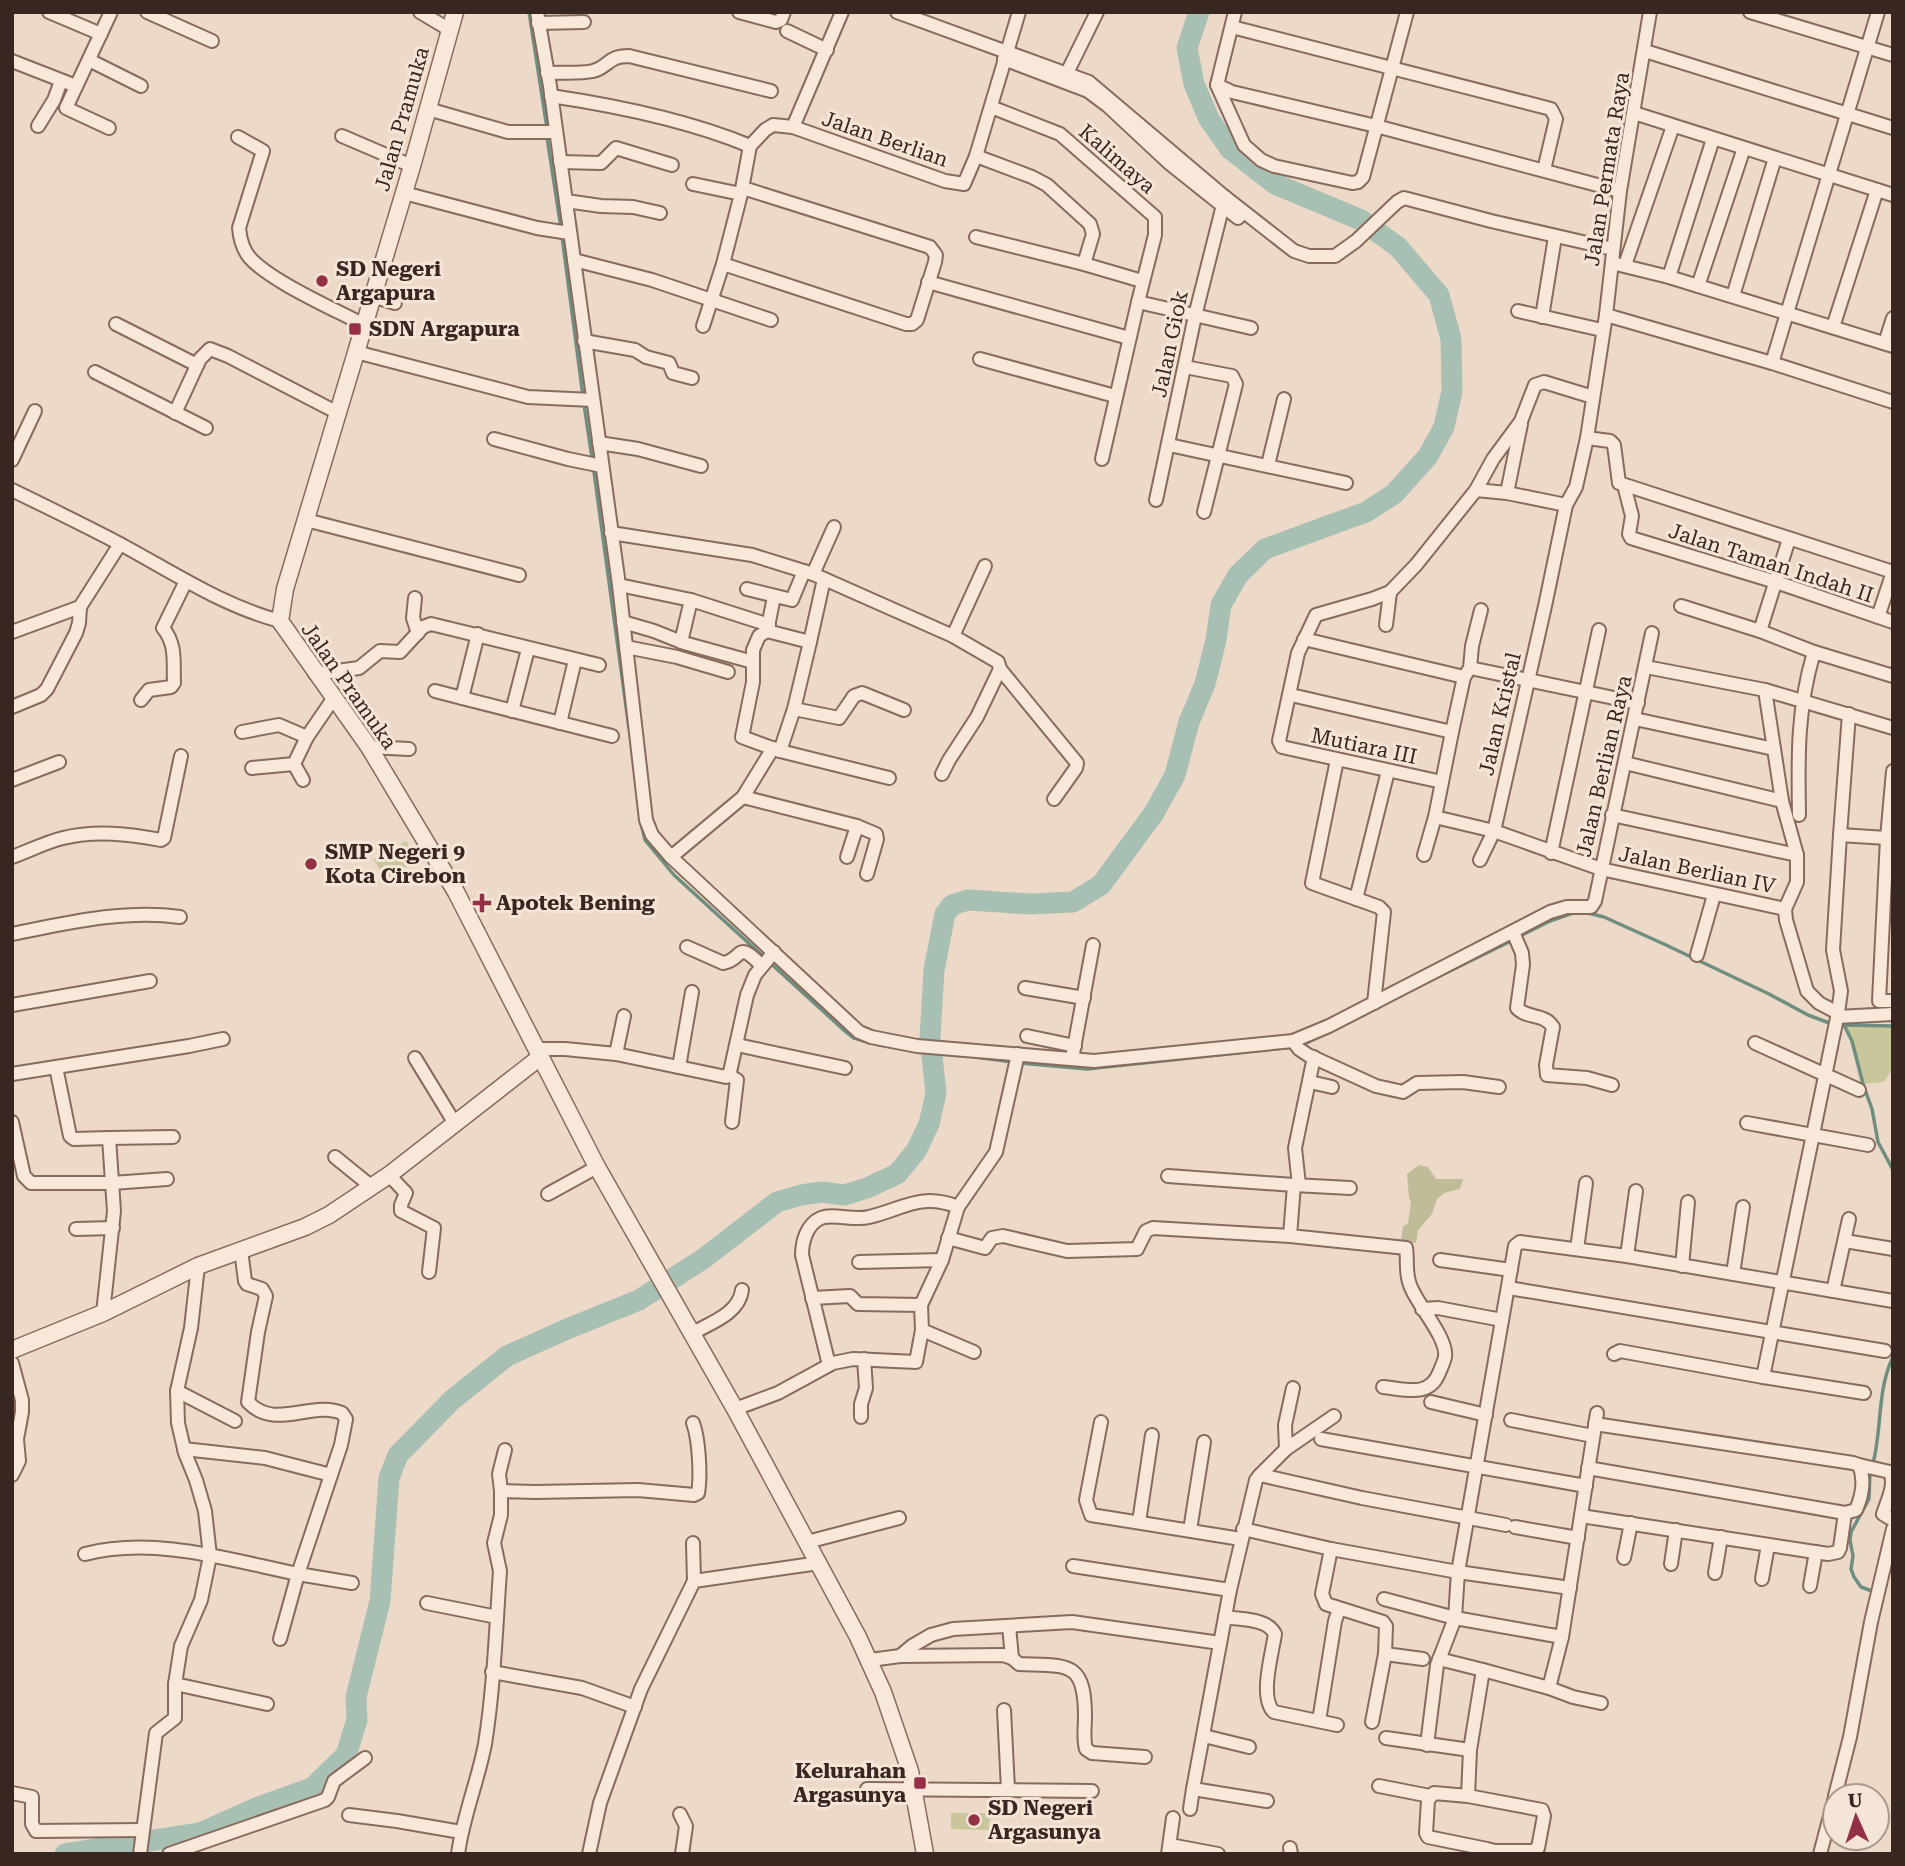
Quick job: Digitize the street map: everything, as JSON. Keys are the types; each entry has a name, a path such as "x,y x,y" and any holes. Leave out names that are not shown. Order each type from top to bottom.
{"street":[{"path":"49,12 100,34"},
{"path":"66,108 111,12"},
{"path":"147,12 212,41"},
{"path":"420,12 450,30"},
{"name":"Jalan Pramuka","path":"455,12 412,166 285,586 280,621 369,747 456,892 597,1167 735,1409 870,1660 888,1705 914,1788 925,1854"},
{"path":"739,12 776,22 781,20 784,12"},
{"path":"702,326 723,264 742,191 750,146 773,125 793,127 842,12"},
{"path":"897,12 1065,78 1089,82 1128,120 1223,202 1243,212 1294,251 1309,256 1335,256 1404,198 1555,237 1614,249"},
{"path":"1018,12 976,156 1047,185 1090,224 1093,234 1084,264"},
{"path":"1065,78 1097,12"},
{"path":"1235,12 1217,85 1244,145 1261,160 1274,166 1352,183 1363,177 1408,12"},
{"path":"1645,51 1650,12"},
{"path":"1750,12 1893,55"},
{"path":"1772,363 1878,12"},
{"path":"584,22 538,17 619,585 646,820 652,835 768,959 859,1032 916,1046 1017,1058 1074,1052"},
{"path":"1232,27 1550,108 1556,119 1544,170"},
{"path":"787,31 827,50"},
{"name":"Jalan Permata Raya","path":"1566,505 1576,487 1587,438 1602,330 1619,264 1614,249 1620,191 1645,51 1893,128"},
{"path":"547,73 590,72 600,68 613,57 629,56 771,91"},
{"path":"89,60 141,86"},
{"path":"12,61 76,86"},
{"path":"38,126 54,100 61,81"},
{"path":"1217,85 1232,92 1376,126 1620,191"},
{"path":"551,96 632,111 725,136 750,146"},
{"path":"54,100 109,128"},
{"name":"Kalimaya","path":"991,107 1060,134 1155,217 1155,235 1142,281"},
{"path":"428,109 508,131 556,132"},
{"path":"1634,114 1893,195"},
{"path":"1673,126 1619,264 1889,344 1893,318"},
{"name":"Jalan Berlian","path":"793,127 945,180 964,184 976,156"},
{"path":"342,136 412,166"},
{"path":"238,138 263,151 239,228 240,238 250,258 268,273 363,325"},
{"path":"1669,277 1713,139"},
{"path":"560,162 601,163 616,148 672,164"},
{"path":"1698,286 1744,148"},
{"path":"1733,296 1775,158"},
{"path":"693,184 742,191 930,247 936,255 917,320 912,324 723,264"},
{"path":"1833,327 1877,190"},
{"path":"404,193 537,228 569,233"},
{"path":"566,201 633,207 660,213"},
{"name":"Jalan Giok","path":"1156,500 1195,316 1223,202"},
{"path":"976,237 1142,281 1102,459"},
{"path":"1542,317 1555,237"},
{"path":"574,260 711,298 771,320"},
{"path":"928,282 1129,338"},
{"path":"372,296 395,303"},
{"path":"1138,302 1251,328"},
{"path":"1518,312 1602,330"},
{"path":"1606,315 1772,363 1893,402"},
{"path":"116,324 197,365"},
{"path":"584,341 635,350 646,357 670,363 673,373 692,378"},
{"path":"175,413 200,359 210,349 338,413"},
{"path":"356,352 528,397 593,400"},
{"path":"980,359 1115,396"},
{"path":"1185,367 1232,376 1236,382 1204,512"},
{"path":"96,372 206,428"},
{"path":"1507,493 1521,421 1535,385 1541,382 1593,397"},
{"path":"1268,465 1284,399"},
{"path":"12,460 35,411"},
{"path":"1452,732 1291,695 1298,653 1316,615 1372,600 1390,592 1432,548 1476,490 1493,459 1521,421"},
{"path":"1587,438 1609,441 1614,445 1619,482 1624,485 1893,572 1878,617"},
{"path":"494,439 602,466"},
{"path":"599,443 638,449 701,466"},
{"path":"1169,445 1346,483"},
{"name":"Jalan Taman Indah II","path":"1624,485 1632,516 1629,534 1631,538 1776,582 1893,622"},
{"path":"12,490 248,612 280,621"},
{"path":"1476,490 1507,493 1566,505"},
{"name":"Jalan Kristal","path":"1479,860 1494,831 1566,505"},
{"path":"306,520 519,575"},
{"path":"747,589 793,600 814,575 834,527"},
{"path":"611,533 752,555 814,575 953,636 998,662 1000,669 1077,763 1054,799"},
{"path":"1760,631 1789,539"},
{"path":"12,707 41,695 47,689 76,633 80,607 120,544"},
{"path":"953,636 985,566"},
{"path":"670,857 743,797 776,750 794,709 810,642 814,575"},
{"path":"141,700 149,690 171,687 174,683 174,648 163,628 186,581"},
{"path":"619,585 691,600 810,642"},
{"path":"1386,625 1390,592"},
{"path":"774,597 768,628 757,639 753,682 742,737 776,750 890,778"},
{"path":"415,598 413,618 418,632"},
{"path":"681,642 691,600"},
{"path":"1681,606 1893,677"},
{"path":"12,632 80,607"},
{"path":"1424,855 1436,817 1452,732 1481,611"},
{"path":"623,622 753,662"},
{"path":"315,674 359,667 380,651 400,652 426,624 599,666"},
{"path":"1551,853 1599,630"},
{"name":"Jalan Berlian Raya","path":"1514,936 1550,912 1591,907 1595,901 1652,633"},
{"path":"462,698 478,635"},
{"path":"1304,639 1467,672 1527,679 1638,703"},
{"path":"626,647 677,657 729,672"},
{"path":"512,711 528,649"},
{"path":"1799,815 1801,699 1814,652"},
{"path":"560,723 575,660"},
{"path":"1646,667 1765,690 1893,728"},
{"path":"943,774 977,717 1000,669"},
{"path":"1765,690 1782,801 1797,855 1797,882 1785,909 1786,920 1807,991 1836,1019 1893,1014"},
{"path":"435,691 612,736"},
{"path":"794,709 839,718 854,696 862,693 904,710"},
{"name":"Mutiara III","path":"1291,695 1280,745 1285,749 1442,782"},
{"path":"294,764 307,737 333,699"},
{"path":"1763,1377 1841,991 1833,950 1849,714"},
{"path":"1635,719 1774,749"},
{"path":"242,732 279,725 307,737"},
{"path":"369,747 409,749"},
{"path":"12,857 64,838 91,834 124,833 161,840 164,838 181,756"},
{"path":"1337,760 1312,883 1379,907 1385,916 1374,1003"},
{"path":"12,780 59,762"},
{"path":"1625,763 1782,801"},
{"path":"252,768 294,764"},
{"path":"294,764 303,780"},
{"path":"1356,899 1388,771"},
{"path":"1879,1015 1893,771"},
{"path":"743,797 857,825 877,836 867,874"},
{"path":"1612,815 1797,855"},
{"name":"Jalan Berlian IV","path":"1436,817 1494,831 1601,869 1785,909"},
{"path":"847,857 857,825"},
{"path":"1840,835 1890,839"},
{"path":"1698,955 1714,895"},
{"path":"12,934 127,914 180,917"},
{"path":"1027,1036 1094,1061 1293,1041 1514,936 1524,965 1517,1007 1521,1012 1545,1018 1553,1027 1546,1065 1547,1075 1587,1078 1612,1085"},
{"path":"1074,1052 1093,945"},
{"path":"687,947 721,963 729,962 742,951 753,957 768,959"},
{"path":"729,1075 747,995 755,975 768,959"},
{"path":"12,1005 150,981"},
{"path":"1025,988 1084,998"},
{"path":"679,1067 692,992"},
{"path":"1879,1001 1893,1001"},
{"path":"616,1054 624,1016"},
{"path":"12,1074 223,1039"},
{"path":"1293,1041 1299,1049 1376,1086 1403,1092 1417,1083 1463,1082 1499,1087"},
{"path":"1755,1044 1859,1090"},
{"path":"737,1045 845,1068"},
{"path":"12,1350 103,1313 198,1266 319,1220 389,1175 537,1053 565,1049 616,1054 722,1077 729,1075 737,1080 732,1122"},
{"path":"1290,1236 1296,1185 1295,1148 1314,1057"},
{"path":"415,1058 454,1122"},
{"path":"735,1409 787,1388 829,1365 846,1360 916,1362 922,1329 921,1306 942,1261 958,1207 996,1152 1017,1058"},
{"path":"56,1067 70,1136 74,1139 173,1138"},
{"path":"1310,1082 1332,1087"},
{"path":"12,1122 24,1176 32,1183 111,1183 167,1179"},
{"path":"1747,1123 1868,1145"},
{"path":"103,1313 114,1211 109,1138"},
{"path":"335,1157 372,1187"},
{"path":"548,1194 597,1167"},
{"path":"1329,1187 1331,1172"},
{"path":"389,1175 406,1194 401,1211 434,1228 429,1272"},
{"path":"1168,1177 1350,1188"},
{"path":"1577,1249 1586,1182"},
{"path":"1627,1256 1636,1191"},
{"path":"829,1365 802,1246 807,1232 817,1220 829,1216 868,1217 904,1204 924,1201 958,1207"},
{"path":"1682,1266 1688,1202"},
{"path":"1733,1274 1743,1207"},
{"path":"1833,1291 1849,1219"},
{"path":"76,1229 113,1228"},
{"path":"948,1238 985,1248 992,1238 1003,1237 1072,1251 1137,1249 1146,1231 1153,1228 1290,1236 1406,1248 1405,1271 1411,1289 1443,1342 1446,1356 1435,1382 1430,1387 1414,1391 1383,1387"},
{"path":"1845,1241 1893,1249"},
{"path":"1427,1745 1439,1659 1455,1618 1458,1572 1515,1246 1520,1242 1627,1256 1893,1301"},
{"path":"241,1250 245,1281 262,1289 266,1296 248,1402 263,1412 277,1415 330,1410 342,1413 346,1419 280,1639"},
{"path":"1440,1260 1511,1270"},
{"path":"859,1262 942,1261"},
{"path":"140,1854 156,1733 175,1718 175,1684 181,1646 198,1610 210,1556 205,1511 178,1423 177,1391 191,1328 198,1266"},
{"path":"1509,1288 1885,1351"},
{"path":"691,1334 736,1307 742,1290"},
{"path":"812,1298 850,1296 858,1304 921,1306"},
{"path":"1422,1309 1438,1308 1502,1320"},
{"path":"922,1329 974,1352"},
{"path":"1614,1354 1620,1351 1864,1393"},
{"path":"861,1417 866,1388 864,1359"},
{"path":"12,1363 22,1400 17,1439 19,1461 12,1475"},
{"path":"1286,1449 1285,1425 1293,1388"},
{"path":"177,1391 235,1421"},
{"path":"1431,1402 1486,1415"},
{"path":"1190,1808 1230,1590 1254,1485 1260,1475 1286,1449 1334,1416"},
{"path":"1511,1420 1595,1424 1883,1469 1893,1477 1889,1518"},
{"path":"1101,1422 1086,1500 1091,1515 1190,1530 1242,1534 1458,1572 1570,1588"},
{"path":"501,1491 638,1490 694,1495 698,1493 699,1483 698,1441 693,1423"},
{"path":"1549,1688 1562,1637 1595,1424"},
{"path":"1139,1522 1152,1434"},
{"path":"1321,1438 1586,1486"},
{"path":"1190,1530 1204,1441"},
{"path":"184,1448 265,1458 331,1475"},
{"path":"458,1854 461,1832 475,1789 485,1743 500,1571 494,1543 501,1512 499,1474 505,1450"},
{"path":"1588,1468 1846,1513 1856,1510 1860,1499 1862,1479 1859,1465"},
{"path":"1260,1475 1362,1498 1578,1538"},
{"path":"1581,1516 1828,1554 1838,1552 1846,1513"},
{"path":"807,1542 898,1518"},
{"path":"1624,1558 1631,1523"},
{"path":"1839,1782 1893,1529"},
{"path":"1671,1564 1676,1530"},
{"path":"1715,1573 1721,1537"},
{"path":"589,1854 600,1803 635,1707 694,1581 693,1543"},
{"path":"1762,1579 1768,1545"},
{"path":"85,1554 127,1546 153,1547 352,1583"},
{"path":"1331,1549 1322,1594 1326,1604 1383,1622 1387,1632 1372,1722"},
{"path":"1810,1586 1816,1552"},
{"path":"694,1581 819,1563"},
{"path":"1073,1566 1230,1590"},
{"path":"1384,1599 1455,1618 1562,1637"},
{"path":"427,1603 497,1617"},
{"path":"1319,1721 1339,1609"},
{"path":"1225,1617 1261,1623 1271,1627 1275,1634 1266,1695 1269,1708 1274,1712 1338,1725"},
{"path":"900,1656 912,1646 943,1631 966,1627 1087,1622 1220,1643"},
{"path":"1010,1626 1012,1658"},
{"path":"1385,1654 1423,1660"},
{"path":"870,1660 900,1656 1003,1655 1019,1664 1052,1665 1076,1673 1085,1692 1085,1744 1088,1751 1145,1757"},
{"path":"1439,1659 1601,1703"},
{"path":"1468,1796 1470,1749 1483,1670"},
{"path":"492,1672 582,1688 635,1707"},
{"path":"175,1684 267,1704"},
{"path":"1004,1710 1007,1788"},
{"path":"1204,1736 1249,1747"},
{"path":"1386,1738 1470,1749"},
{"path":"169,1854 325,1800 334,1781 365,1758"},
{"path":"1379,1786 1430,1796 1434,1793 1468,1796 1542,1810 1544,1816 1538,1848 1532,1851 1495,1853 1428,1837 1426,1833 1430,1796"},
{"path":"867,1789 1007,1788 1092,1791"},
{"path":"1193,1789 1267,1801"},
{"path":"12,1793 32,1797 32,1824 36,1831 141,1834"},
{"path":"680,1814 686,1826 682,1854"},
{"path":"349,1815 461,1832"},
{"path":"1173,1818 1169,1849 1218,1854"}],"shaded area":[{"path":"406,841 417,860 386,879 374,860"},
{"path":"1845,1026 1893,1027 1893,1068 1884,1082 1864,1084 1853,1040"},
{"path":"1419,1165 1428,1167 1436,1179 1463,1179 1460,1189 1444,1193 1437,1199 1432,1214 1418,1230 1416,1243 1401,1241 1403,1226 1408,1224 1411,1201 1407,1174"},
{"path":"951,1813 990,1813 989,1830 951,1829"}],"waterway":[{"path":"529,12 547,128"},
{"path":"65,1854 200,1833 256,1808 312,1788 346,1755 357,1720 356,1697 380,1601 389,1478 398,1455 452,1400 507,1356 639,1300 703,1259 777,1202 822,1192 844,1195 897,1174 916,1151 929,1124 936,1093 930,1038 934,970 945,914 952,905 968,900 1030,904 1073,902 1101,885 1154,813 1175,775 1189,722 1205,684 1221,605 1238,575 1265,549 1366,512 1394,494 1428,456 1444,427 1452,391 1451,339 1439,295 1398,247 1361,220 1275,184 1230,149 1209,119 1194,84 1187,48 1199,12"},
{"path":"547,137 561,228"},
{"path":"562,236 583,396"},
{"path":"584,404 592,458"},
{"path":"594,472 629,728"},
{"path":"640,819 645,840 674,875 846,1032 854,1038 871,1043"},
{"path":"1520,936 1573,913"},
{"path":"1588,913 1604,917 1666,945 1808,1015 1832,1024"},
{"path":"1413,989 1513,940"},
{"path":"1840,1025 1844,1025 1852,1041 1872,1109 1878,1142 1893,1170"},
{"path":"1844,1025 1893,1026"},
{"path":"1300,1046 1319,1037"},
{"path":"879,1045 899,1048"},
{"path":"1020,1063 1087,1069 1293,1047"},
{"path":"924,1052 931,1055 950,1054"},
{"path":"975,1057 1013,1062"},
{"path":"1873,1463 1884,1382 1893,1357"},
{"path":"1870,1471 1869,1499 1851,1532 1850,1540 1853,1556 1851,1569 1854,1577 1861,1587 1872,1591"}],"place":[{"name":"SD Negeri Argapura","path":"322,281"},
{"name":"SDN Argapura","path":"355,329"},
{"name":"SMP Negeri 9 Kota Cirebon","path":"311,864"},
{"name":"Apotek Bening","path":"482,903"},
{"name":"Kelurahan Argasunya","path":"920,1783"},
{"name":"SD Negeri Argasunya","path":"974,1820"}]}
